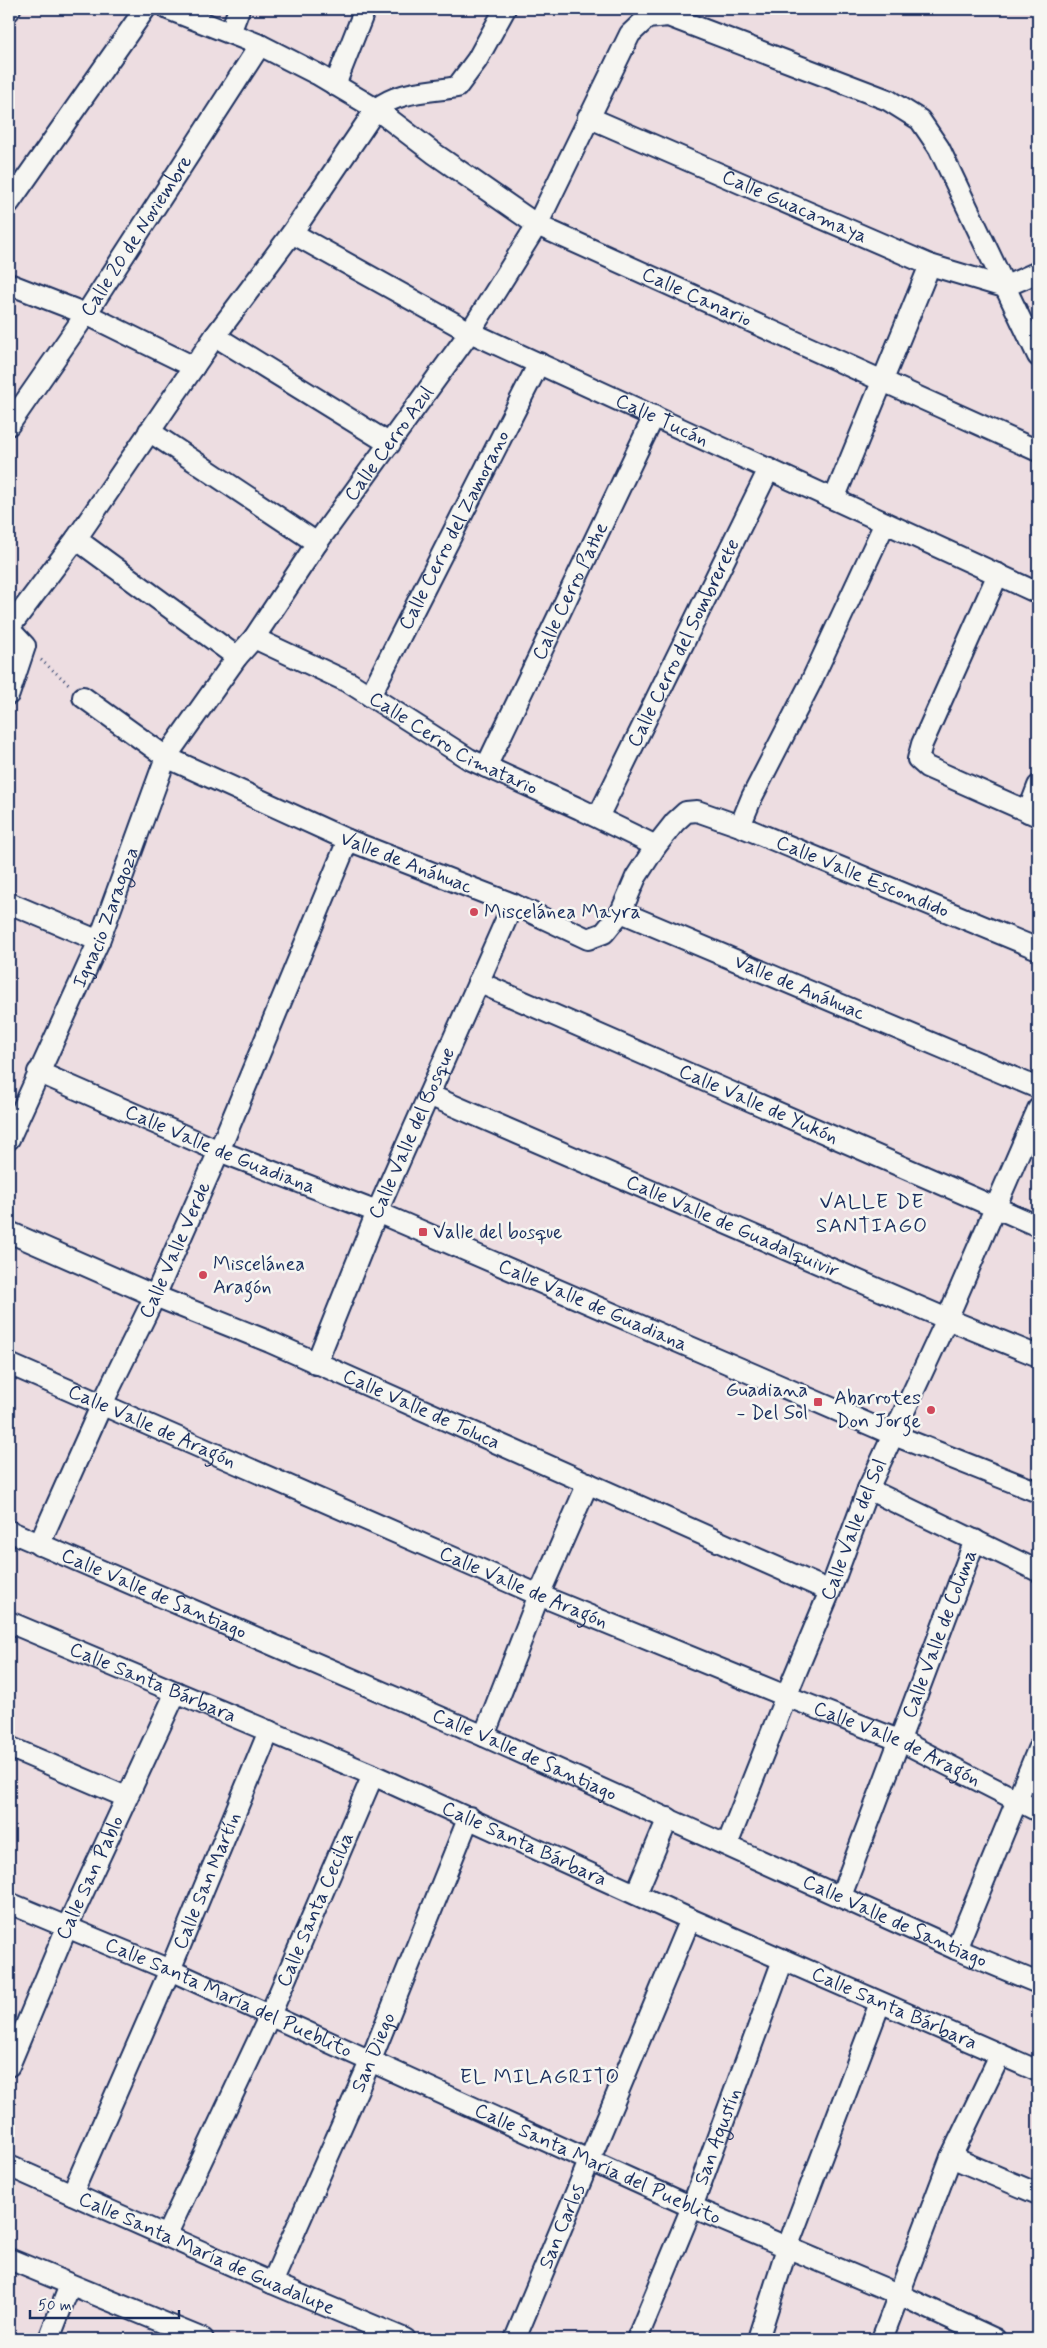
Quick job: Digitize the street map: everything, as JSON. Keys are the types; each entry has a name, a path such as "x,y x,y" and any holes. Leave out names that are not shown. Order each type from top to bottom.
{"street":[{"path":"9,203 145,9"},
{"name":"Calle Canario","path":"168,9 260,45 335,85 376,109 435,154 537,225 1038,451"},
{"path":"230,33 239,9"},
{"path":"335,85 366,9"},
{"path":"9,694 25,646 9,629 76,539 194,367 292,233 376,109 387,100 456,87 477,60 505,9"},
{"name":"Calle Cerro Azul","path":"166,757 237,657 254,638 317,543 470,332 537,225 630,34 647,18 668,16 888,100 920,120 939,148 1004,287"},
{"name":"Calle 20 de Noviembre","path":"9,425 86,314 260,45"},
{"name":"Calle Guacamaya","path":"588,117 930,264 1004,287"},
{"name":"Calle Tucán","path":"292,233 470,332 1038,593"},
{"path":"834,499 881,379 930,264"},
{"path":"1038,272 1004,287 1038,356"},
{"path":"9,284 86,314 194,367"},
{"path":"216,336 390,444"},
{"name":"Calle Cerro del Zamorano","path":"370,696 539,363"},
{"name":"Calle Cerro Pathe","path":"486,767 654,416"},
{"path":"149,431 317,543"},
{"name":"Calle Cerro del Sombrerete","path":"598,817 770,469"},
{"path":"740,826 752,797 810,684 885,523"},
{"path":"76,539 237,657"},
{"path":"998,574 922,744 918,759 927,767 1033,814 1038,786"},
{"name":"Calle Cerro Cimatario","path":"254,638 350,683 469,759 598,817 656,846"},
{"name":"Valle de Anáhuac","path":"83,697 166,757 348,840 513,904 588,939 604,933 621,912 1038,1088"},
{"name":"Ignacio Zaragoza","path":"9,1138 100,941 166,757"},
{"name":"Calle Valle Escondido","path":"656,846 675,822 686,812 697,811 740,826 1038,949"},
{"name":"Calle Valle Verde","path":"40,1545 102,1404 155,1296 219,1151 348,840"},
{"path":"621,912 636,877 656,846"},
{"path":"9,903 100,941"},
{"name":"Calle Valle del Bosque","path":"316,1364 377,1212 513,904"},
{"name":"Calle Valle de Yukón","path":"478,982 1038,1226"},
{"name":"Calle Valle de Guadiana","path":"38,1072 219,1151 377,1212 894,1435 1038,1492"},
{"name":"Calle Valle de Guadalquivir","path":"429,1095 947,1320 1038,1356"},
{"name":"Calle Valle del Sol","path":"727,1845 830,1591 868,1489 947,1320 1038,1109"},
{"name":"Calle Valle de Toluca","path":"9,1232 155,1296 270,1342 830,1591"},
{"name":"Calle Valle de Aragón","path":"9,1364 539,1595 786,1696 901,1740 1038,1812"},
{"path":"484,1736 539,1595 588,1483"},
{"path":"868,1489 1038,1571"},
{"name":"Calle Valle de Santiago","path":"9,1531 484,1736 956,1949 1038,1983"},
{"name":"Calle Valle de Colima","path":"841,1896 975,1540"},
{"name":"Calle Santa Bárbara","path":"9,1622 373,1774 690,1919 1038,2071"},
{"name":"Calle San Pablo","path":"9,2066 14,2036 176,1692"},
{"name":"Calle San Martín","path":"72,2194 170,1970 269,1731"},
{"path":"9,1747 126,1797"},
{"path":"956,1949 1038,1749"},
{"name":"Calle Santa Cecilia","path":"166,2236 270,2015 373,1774"},
{"name":"San Diego","path":"272,2283 370,2062 468,1817"},
{"path":"636,1894 668,1818"},
{"name":"Calle Santa María del Pueblito","path":"9,1902 170,1970 692,2207 900,2295 995,2339"},
{"name":"San Carlos","path":"515,2339 591,2161 690,1919"},
{"name":"San Agustín","path":"636,2339 692,2207 783,1960"},
{"path":"758,2339 787,2248 880,2003"},
{"path":"882,2339 951,2157 1000,2055"},
{"path":"951,2157 1038,2194"},
{"name":"Calle Santa María de Guadalupe","path":"9,2166 272,2283 405,2339"},
{"path":"9,2259 202,2339"},
{"path":"49,2339 70,2285"}],"path":[{"path":"25,646 83,697"}],"place":[{"name":"Miscelánea Mayra","path":"474,912"},
{"name":"Valle del bosque","path":"423,1232"},
{"name":"Miscelánea Aragón","path":"203,1275"},
{"name":"Guadiana - Del Sol","path":"818,1402"},
{"name":"Abarrotes Don Jorge","path":"931,1410"}],"district":[{"name":"VALLE DE SANTIAGO","path":"872,1214"},
{"name":"EL MILAGRITO","path":"540,2077"}]}
